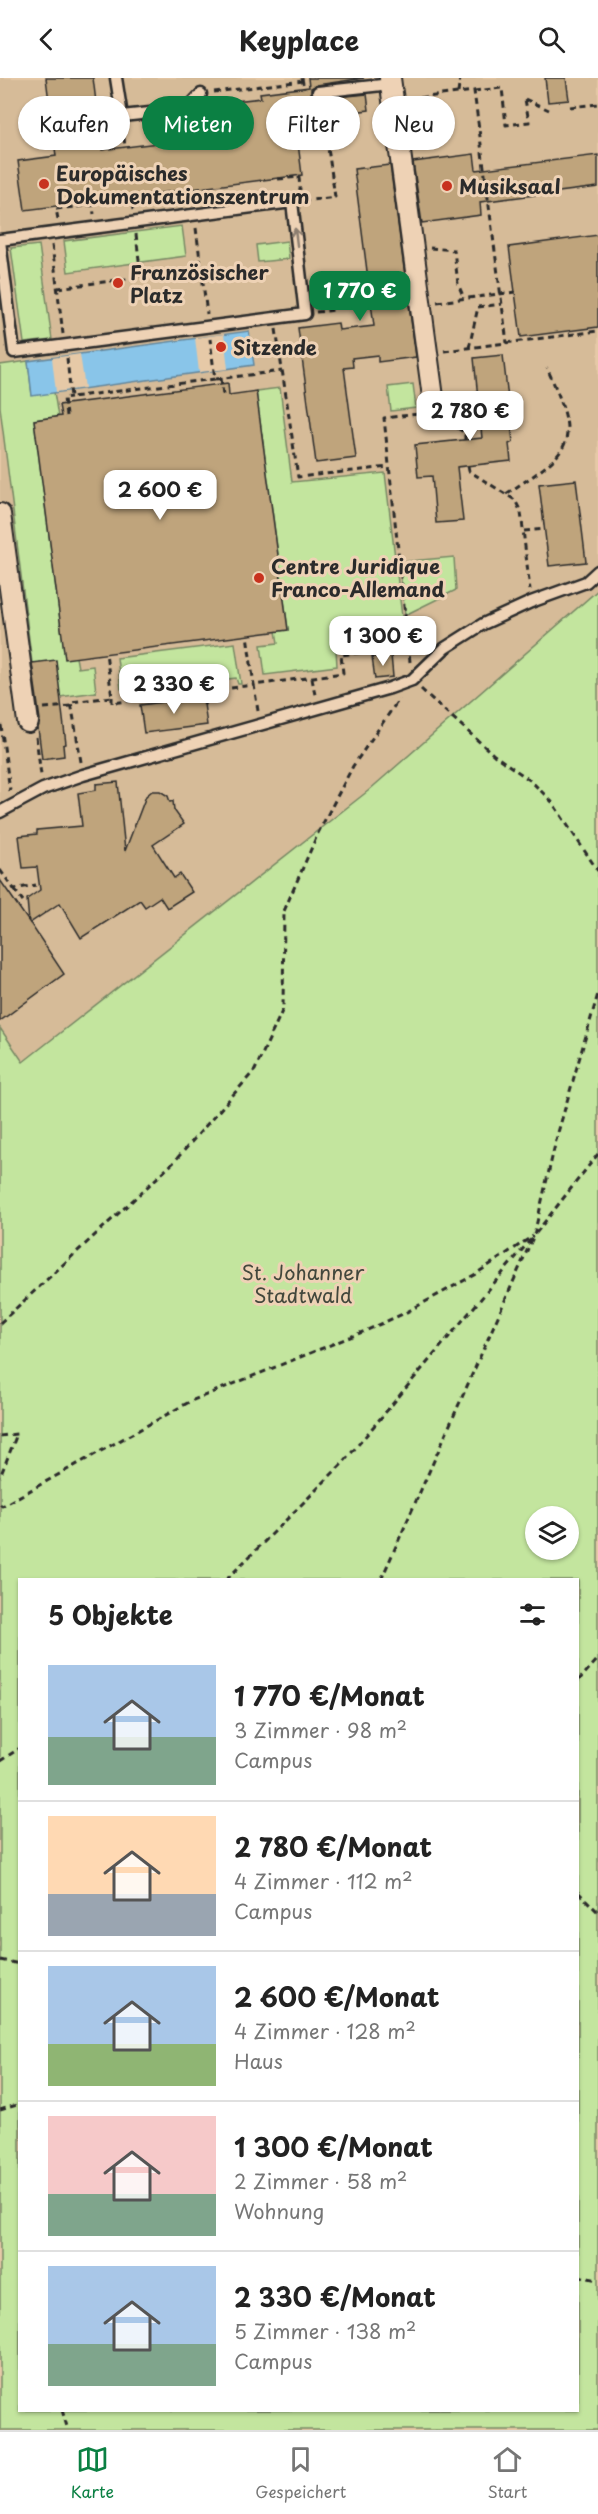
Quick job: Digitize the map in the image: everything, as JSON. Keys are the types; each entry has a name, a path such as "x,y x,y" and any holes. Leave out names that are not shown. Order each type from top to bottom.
{"street":[{"path":"392,88 435,412"},
{"path":"0,513 6,598 32,729"}],"lane":[{"path":"116,78 119,96"},
{"path":"318,92 392,88"},
{"path":"130,115 187,109 201,94"},
{"path":"292,202 306,314 209,331 66,350 14,352 0,240 292,202"},
{"path":"0,812 43,789 130,760 317,709 412,680 445,648 483,624 531,602 586,582 598,571"}],"path":[{"path":"458,93 460,78"},
{"path":"201,94 302,80 310,136 328,148 334,197 302,201 298,177 278,179 279,187"},
{"path":"392,88 458,93 502,88 506,125 529,122 525,99 549,110"},
{"path":"474,91 507,343"},
{"path":"570,107 598,104"},
{"path":"131,196 132,206"},
{"path":"71,397 58,288 56,209 93,205"},
{"path":"195,215 215,379"},
{"path":"135,223 141,277"},
{"path":"413,247 454,250 458,284 464,298"},
{"path":"58,288 201,269"},
{"path":"420,304 515,292"},
{"path":"469,348 478,307 502,304"},
{"path":"306,314 336,310"},
{"path":"275,318 298,477 389,467"},
{"path":"427,353 598,331"},
{"path":"506,494 544,469 564,450 568,429 564,406 547,368"},
{"path":"66,416 64,398 282,370"},
{"path":"221,378 224,395"},
{"path":"465,440 465,433 435,412 384,418 412,680 494,754 531,782 552,802 598,871"},
{"path":"468,466 469,471 514,500 521,512 531,602"},
{"path":"524,531 545,529"},
{"path":"247,635 260,725"},
{"path":"106,653 112,703 343,673 341,655 408,647"},
{"path":"312,677 317,709"},
{"path":"0,1323 173,1163 255,1070 283,1009 284,911 318,833 353,766 412,680"},
{"path":"204,705 208,691"},
{"path":"80,755 71,702 112,697"},
{"path":"43,708 72,706"},
{"path":"0,725 9,785"},
{"path":"32,729 39,759"},
{"path":"0,870 23,901"},
{"path":"14,889 36,885"},
{"path":"382,1578 534,1235 557,1136 598,994"},
{"path":"228,1578 342,1464 534,1235 598,1154"},
{"path":"0,1504 2,1506 191,1401 405,1313 474,1275 534,1235"},
{"path":"0,1436 17,1434 0,1477"},
{"path":"579,1680 598,1659"},
{"path":"0,1761 18,1749"},
{"path":"579,1893 598,1912"},
{"path":"0,1960 18,1964"},
{"path":"0,2110 18,2105"},
{"path":"579,2276 598,2280"},
{"path":"63,2412 69,2430"}],"shaded area":[{"path":"0,78 598,78 598,590 368,791 23,1062 0,1028"}],"green space":[{"path":"182,226 186,256 68,272 64,241"},
{"path":"287,241 289,259 258,262 256,245"},
{"path":"39,245 52,340 24,343 11,248"},
{"path":"28,361 32,395 54,392 58,417 34,420 65,658 76,657 78,668 93,666 96,692 60,697 32,663 0,407 0,365"},
{"path":"413,384 416,408 391,411 388,387"},
{"path":"280,388 292,482 385,473 405,642 336,649 337,666 265,675 261,645 278,643 276,631 288,629 256,391"},
{"path":"454,557 456,590 405,615 399,562"},
{"name":"St. Johanner Stadtwald","path":"598,590 598,2430 0,2430 0,1028 23,1062 368,791"},
{"path":"235,643 241,684 238,684 236,678 220,680 221,686 215,687 214,677 170,683 171,692 157,694 155,685 121,689 117,658"}],"water":[{"path":"249,331 254,365 32,396 28,361"}],"pier":[{"path":"224,334 228,369 199,372 195,338"},
{"path":"80,354 85,388 56,392 52,358"}],"building":[{"path":"46,78 93,78 95,96 48,96"},
{"path":"308,78 364,78 317,85 311,88 311,93 314,96 266,96 266,150 299,150 302,175 25,210 18,161 56,156 55,150 130,150 130,146 142,145 142,150 254,150 254,99 261,98 260,93 309,87"},
{"path":"545,78 566,78 569,100 548,102"},
{"path":"367,94 369,110 360,111 360,96 347,96"},
{"path":"474,154 476,170 598,155 598,187 480,202 481,215 422,223 413,162"},
{"path":"390,165 416,357 378,362 378,355 352,358 353,367 344,368 356,458 316,463 298,328 338,323 339,330 374,326 354,169"},
{"path":"598,235 598,327 521,337 509,247"},
{"path":"503,355 513,442 509,444 511,461 457,467 463,521 436,523 432,476 418,477 415,445 482,438 474,358"},
{"path":"228,383 229,395 256,391 288,630 65,659 34,420 61,416 59,405"},
{"path":"576,480 586,562 549,566 539,484"},
{"path":"391,655 393,677 375,679 372,657"},
{"path":"56,660 66,744 63,745 64,756 42,759 38,728 40,720 32,663"},
{"path":"203,697 207,725 144,733 140,705"},
{"path":"118,782 125,851 146,796 152,791 160,791 168,796 170,802 173,801 174,810 184,824 153,845 174,878 180,874 192,892 167,908 160,897 145,907 140,900 81,938 60,903 30,923 64,974 0,1021 0,880 29,922 27,899 40,890 37,867 23,868 19,836 37,834 37,830 82,826 78,793 96,790 96,784"}],"place":[{"name":"Europäisches Dokumentationszentrum","path":"44,184"},
{"name":"Musiksaal","path":"447,186"},
{"name":"Französischer Platz","path":"118,283"},
{"name":"Sitzende","path":"221,347"},
{"name":"Centre Juridique Franco-Allemand","path":"259,578"}]}
